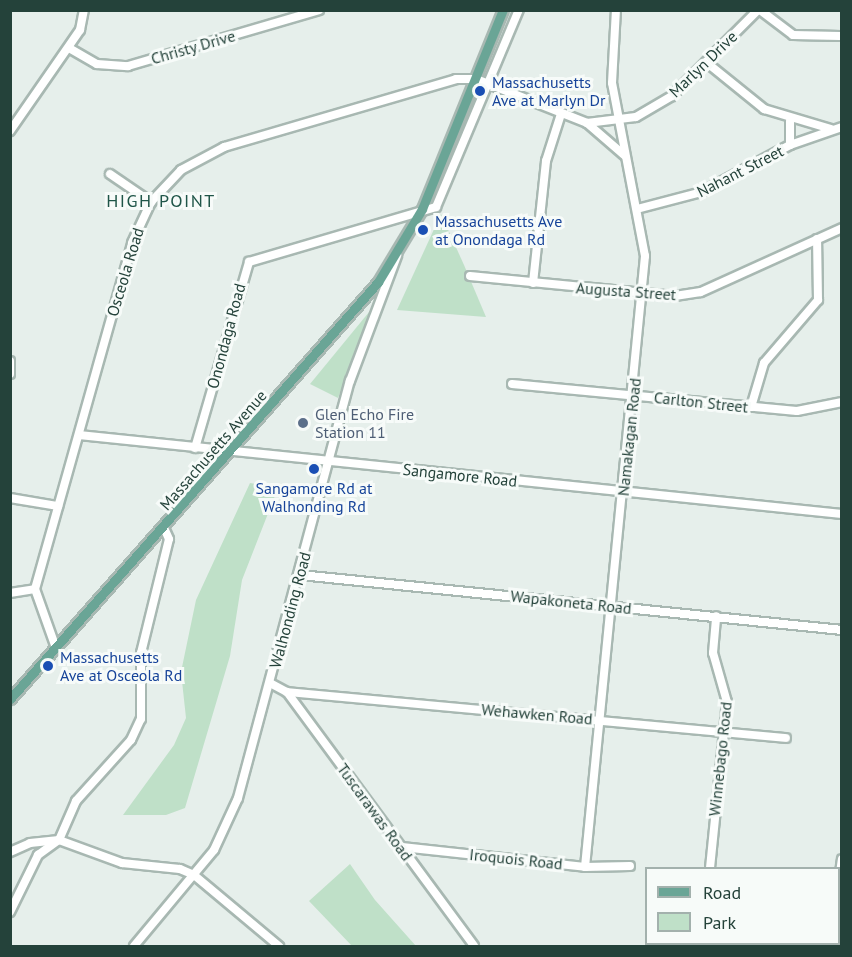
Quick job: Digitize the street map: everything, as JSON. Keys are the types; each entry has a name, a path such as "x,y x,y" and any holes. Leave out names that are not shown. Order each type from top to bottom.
{"main road":[{"name":"Massachusetts Avenue","path":"10,699 164,528 378,282 400,249 422,209 503,10"}],"street":[{"path":"10,131 69,48 84,10"},
{"name":"Christy Drive","path":"69,48 97,64 128,66 319,10"},
{"name":"Massachusetts Avenue","path":"422,209 436,207 519,10"},
{"name":"Namakagan Road","path":"585,867 615,606 645,256 619,120 610,54 616,10"},
{"path":"759,10 793,35 840,36"},
{"name":"Marlyn Drive","path":"476,79 587,123 619,120 660,105 759,10"},
{"path":"706,62 750,101 790,121 837,128"},
{"name":"Osceola Road","path":"35,589 132,243 151,202 181,170 224,147 456,79 476,79"},
{"path":"533,283 546,160 561,114"},
{"path":"790,121 790,145"},
{"path":"587,123 626,157"},
{"name":"Nahant Street","path":"637,209 702,192 790,145 837,128"},
{"path":"110,174 151,202"},
{"name":"Onondaga Road","path":"195,447 249,262 422,209"},
{"name":"Augusta Street","path":"470,276 643,294 701,292 842,228"},
{"path":"751,407 764,363 818,300 817,239"},
{"name":"Walhonding Road","path":"134,946 194,875 230,819 300,575 328,462 374,316 400,249"},
{"path":"10,361 10,374"},
{"name":"Carlton Street","path":"512,384 796,411 842,402"},
{"name":"Sangamore Road","path":"80,435 842,514"},
{"path":"10,498 58,506"},
{"path":"10,912 38,855 59,840 76,801 131,740 141,719 141,653 169,538 164,528"},
{"name":"Wapakoneta Road","path":"300,575 842,630"},
{"path":"10,593 35,589 56,648"},
{"name":"Winnebago Road","path":"710,867 727,702 713,653 716,616"},
{"name":"Tuscarawas Road","path":"270,683 287,692 474,946"},
{"name":"Wehawken Road","path":"287,692 786,738"},
{"path":"10,852 30,843 59,840 122,863 194,875 279,946"},
{"name":"Iroquois Road","path":"402,847 585,867 630,866"}],"green space":[{"path":"441,214 464,265 486,317 397,310"},
{"path":"374,306 338,398 310,384"},
{"path":"250,483 278,488 242,580 230,656 185,808 166,815 123,815 174,745 186,718 181,672 196,600"},
{"path":"350,864 375,900 416,946 352,946 309,901"}],"place":[{"name":"Massachusetts Ave at Marlyn Dr","path":"480,91"},
{"name":"Massachusetts Ave at Onondaga Rd","path":"423,230"},
{"name":"Glen Echo Fire Station 11","path":"303,423"},
{"name":"Sangamore Rd at Walhonding Rd","path":"314,469"},
{"name":"Massachusetts Ave at Osceola Rd","path":"48,666"}],"district":[{"name":"HIGH POINT","path":"161,201"}]}
